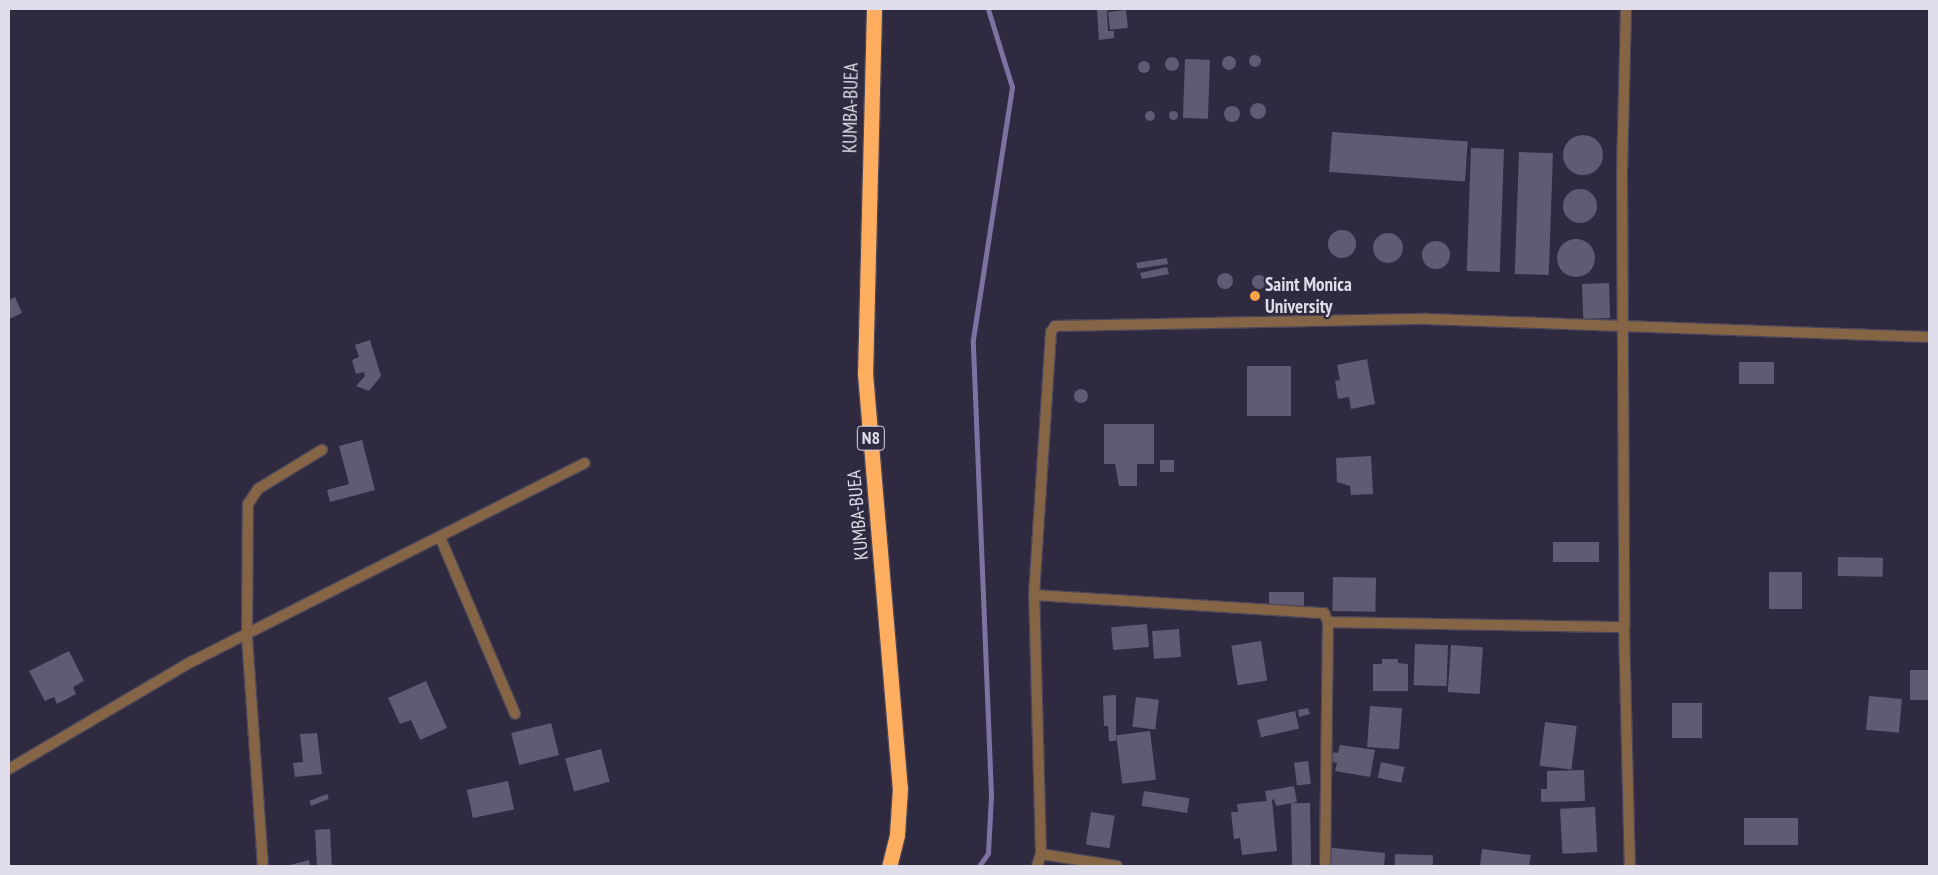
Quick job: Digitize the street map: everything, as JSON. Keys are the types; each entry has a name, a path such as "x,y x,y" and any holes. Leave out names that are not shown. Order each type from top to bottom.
{"highway":[{"name":"KUMBA-BUEA","path":"874,9 865,373 900,788 897,835 889,866"}],"street":[{"path":"1626,9 1623,324 1624,627 1630,866"},
{"path":"1037,866 1041,854 1034,595 1052,332 1055,326 1427,319 1623,324 1929,337"},
{"path":"264,866 247,636 248,504 258,488 322,450"},
{"path":"9,769 191,662 247,636 585,463"},
{"path":"440,537 515,714"},
{"path":"1034,595 1319,610 1324,613 1328,622 1325,866"},
{"path":"1328,622 1624,627"},
{"path":"1041,854 1117,866"}],"building":[{"path":"1097,9 1111,9 1107,11 1108,31 1114,31 1114,38 1099,40"},
{"path":"1126,10 1128,28 1110,30 1108,12"},
{"path":"1253,55 1257,55 1261,61 1257,67 1253,67 1249,63 1249,59"},
{"path":"1226,56 1232,56 1236,63 1232,70 1226,70 1222,66 1222,60"},
{"path":"1169,57 1175,57 1179,64 1175,71 1169,71 1165,67 1165,61"},
{"path":"1185,59 1210,60 1208,119 1183,118"},
{"path":"1142,61 1146,61 1150,67 1146,73 1142,73 1138,69 1138,65"},
{"path":"1258,103 1266,111 1258,119 1250,111"},
{"path":"1232,106 1240,114 1232,122 1224,114"},
{"path":"1173,110 1178,115 1173,120 1168,115"},
{"path":"1148,111 1152,111 1155,116 1154,120 1148,121 1145,118 1145,114"},
{"path":"1332,132 1468,141 1465,181 1329,172"},
{"path":"1587,135 1594,138 1600,144 1603,155 1602,163 1594,172 1587,175 1579,175 1572,172 1564,163 1563,151 1566,144 1575,136"},
{"path":"1471,148 1504,149 1500,272 1467,271"},
{"path":"1519,152 1553,153 1549,275 1515,274"},
{"path":"1580,189 1592,194 1597,206 1592,218 1580,223 1568,218 1563,206 1568,194"},
{"path":"1342,230 1352,234 1356,244 1352,254 1342,258 1332,254 1328,244 1332,234"},
{"path":"1388,233 1398,238 1403,248 1398,258 1388,263 1378,258 1373,248 1378,238"},
{"path":"1576,239 1589,245 1595,258 1589,271 1576,277 1563,271 1557,258 1563,245"},
{"path":"1436,241 1446,245 1450,255 1446,265 1436,269 1426,265 1422,255 1426,245"},
{"path":"1167,258 1168,264 1137,269 1136,263"},
{"path":"1167,267 1169,274 1142,279 1140,273"},
{"path":"1225,273 1233,281 1225,289 1217,281"},
{"path":"1259,275 1264,277 1266,282 1264,287 1259,289 1254,287 1252,282 1254,277"},
{"path":"1609,283 1610,318 1583,319 1582,284"},
{"path":"15,297 22,313 9,319 9,300"},
{"path":"370,340 381,376 369,391 356,386 365,376 364,372 356,374 352,360 359,357 355,345"},
{"path":"1367,359 1375,404 1351,409 1349,397 1338,399 1335,381 1340,380 1337,365"},
{"path":"1739,362 1774,362 1774,384 1739,384"},
{"path":"1247,366 1291,366 1291,416 1247,416"},
{"path":"1078,389 1084,389 1088,396 1084,403 1078,403 1074,399 1074,393"},
{"path":"1104,424 1154,424 1154,464 1137,464 1137,486 1119,486 1115,464 1104,464"},
{"path":"362,440 375,490 330,502 327,490 349,484 339,446"},
{"path":"1371,456 1373,494 1351,495 1350,486 1337,482 1336,458"},
{"path":"1160,460 1174,460 1174,472 1160,472"},
{"path":"1553,542 1599,542 1599,562 1553,562"},
{"path":"1838,557 1883,558 1883,577 1838,576"},
{"path":"1769,572 1802,572 1802,609 1769,609"},
{"path":"1333,577 1376,578 1375,612 1332,611"},
{"path":"1269,592 1304,592 1304,606 1269,606"},
{"path":"1147,624 1149,647 1113,650 1111,627"},
{"path":"1179,629 1181,657 1154,659 1152,631"},
{"path":"1261,641 1267,681 1238,685 1231,646"},
{"path":"1415,644 1448,645 1447,686 1414,685"},
{"path":"1451,645 1483,647 1480,694 1448,692"},
{"path":"69,651 84,681 73,687 76,694 57,704 54,697 45,701 29,671"},
{"path":"1382,659 1398,659 1398,663 1408,664 1408,691 1373,691 1373,664 1382,664"},
{"path":"1910,670 1929,670 1929,700 1910,700"},
{"path":"426,681 447,728 420,740 411,720 400,724 388,698"},
{"path":"1116,695 1116,741 1109,741 1108,726 1104,726 1103,696"},
{"path":"1869,696 1902,699 1899,733 1866,730"},
{"path":"1136,697 1159,700 1155,730 1132,727"},
{"path":"1672,703 1702,703 1702,738 1672,738"},
{"path":"1370,706 1402,708 1399,749 1367,747"},
{"path":"1308,708 1310,714 1299,717 1298,710"},
{"path":"1295,711 1299,729 1261,737 1257,720"},
{"path":"1545,722 1577,726 1571,770 1540,766"},
{"path":"551,723 559,755 519,765 511,733"},
{"path":"1150,731 1156,780 1122,784 1116,735"},
{"path":"317,733 322,774 295,777 293,763 303,762 300,734"},
{"path":"1340,745 1375,750 1370,777 1335,771 1337,763 1328,761 1330,752 1338,753"},
{"path":"601,749 610,782 574,791 565,759"},
{"path":"1308,761 1311,784 1297,786 1294,763"},
{"path":"1381,762 1404,767 1401,783 1378,778"},
{"path":"1584,770 1585,801 1541,802 1541,789 1547,789 1547,771"},
{"path":"508,781 514,809 473,818 467,790"},
{"path":"1294,786 1297,802 1276,806 1274,799 1272,800 1277,851 1242,855 1240,838 1234,839 1231,812 1238,812 1237,804 1267,801 1265,791"},
{"path":"1144,791 1189,798 1187,813 1142,806"},
{"path":"327,794 329,799 311,806 309,801"},
{"path":"1291,803 1310,803 1311,866 1292,866"},
{"path":"1595,807 1597,852 1562,854 1560,809"},
{"path":"1091,812 1115,816 1110,848 1086,845"},
{"path":"1744,818 1798,818 1798,845 1744,845"},
{"path":"330,829 332,866 317,866 315,830"},
{"path":"1323,847 1385,853 1384,866 1321,866"},
{"path":"1482,849 1531,855 1529,866 1480,866"},
{"path":"1395,854 1433,855 1433,866 1395,866"},
{"path":"309,860 310,866 286,866"}],"waterway":[{"path":"979,866 988,853 991,795 973,339 1012,87 988,9"}],"place":[{"name":"Saint Monica University","path":"1255,296"}]}
